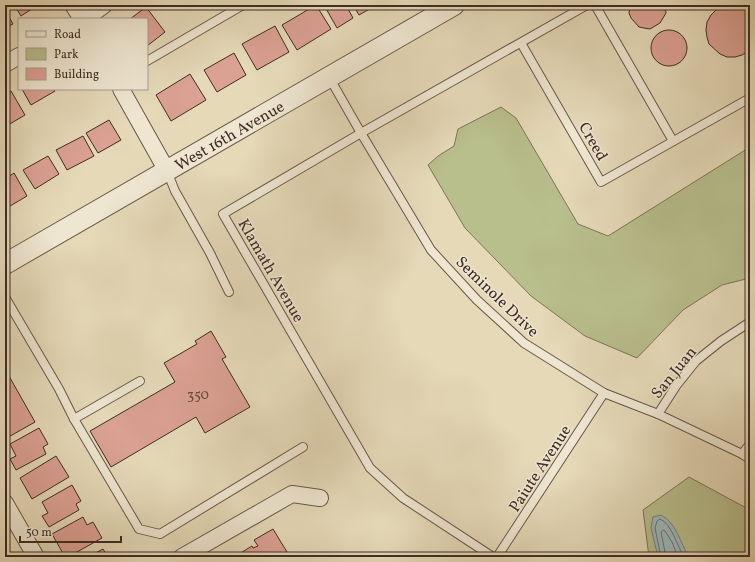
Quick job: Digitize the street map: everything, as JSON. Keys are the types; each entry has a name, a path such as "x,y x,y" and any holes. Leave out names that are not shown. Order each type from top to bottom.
{"street":[{"path":"73,5 82,18"},
{"path":"84,18 104,5"},
{"name":"West 16th Avenue","path":"5,264 454,5"},
{"path":"5,64 18,57"},
{"path":"122,90 167,171"},
{"path":"182,557 292,494 320,498"},
{"path":"5,503 36,557"}],"lane":[{"path":"148,60 243,5"},
{"name":"Klamath Avenue","path":"493,557 404,498 370,468 223,214 361,133 588,5"},
{"path":"595,5 673,141 750,98"},
{"name":"Creed","path":"521,43 601,182 673,141"},
{"name":"Seminole Drive","path":"329,76 361,133 431,250 477,300 524,343 604,393 658,414 750,459"},
{"path":"167,171 175,191 210,253 229,292"},
{"path":"5,297 138,529 160,534 303,447"},
{"name":"San Juan","path":"658,414 676,386 696,361 721,340 750,322"},
{"path":"74,419 140,381"},
{"name":"Paiute Avenue","path":"497,557 604,393"},
{"path":"742,454 750,444"}],"green space":[{"path":"501,107 516,118 578,224 608,236 750,147 750,278 722,285 683,310 637,358 585,336 531,296 465,228 428,165 438,156 454,146 458,129"},
{"path":"689,477 750,510 750,557 649,557 643,510"}],"water":[{"path":"661,515 675,528 689,557 658,557 651,528 653,517"}],"building":[{"path":"14,5 38,5 21,16"},
{"path":"316,5 331,29 297,50 282,25"},
{"path":"324,5 346,5 353,18 337,28"},
{"path":"353,5 374,5 375,6 359,15"},
{"path":"630,5 665,5 666,13 660,23 650,29 639,27 631,18 629,13"},
{"path":"729,5 737,5 750,12 750,50 735,57 727,57 720,54 709,44 706,30 707,22 711,15 716,10"},
{"path":"146,7 165,32 148,45 148,18 131,18"},
{"path":"5,10 13,24 5,28"},
{"path":"275,26 289,52 257,70 242,44"},
{"path":"673,30 682,35 686,41 686,55 682,61 673,66 665,66 656,61 652,55 651,44 656,35 662,31"},
{"path":"234,53 246,75 217,92 204,70"},
{"path":"190,74 206,100 171,121 156,95"},
{"path":"23,90 54,90 55,91 31,105"},
{"path":"11,91 25,115 8,125 5,120 5,95"},
{"path":"109,120 121,140 98,153 86,133"},
{"path":"83,136 94,156 67,170 56,150"},
{"path":"48,156 59,174 35,189 23,170"},
{"path":"14,173 27,196 5,209 5,179"},
{"path":"211,331 226,357 222,359 250,407 205,433 196,417 111,467 90,431 175,382 164,363 197,344 195,341"},
{"path":"5,369 35,422 5,439"},
{"path":"39,428 48,444 43,447 46,454 16,470 10,459 16,456 10,444"},
{"path":"56,456 69,477 32,499 20,478"},
{"path":"72,485 81,501 76,504 79,510 49,527 42,516 48,513 42,502"},
{"path":"83,517 87,525 93,522 102,538 68,557 65,557 52,534"},
{"path":"273,529 287,552 279,557 234,557 252,546 253,548 258,546 254,540"},
{"path":"103,549 108,557 88,557"}]}
